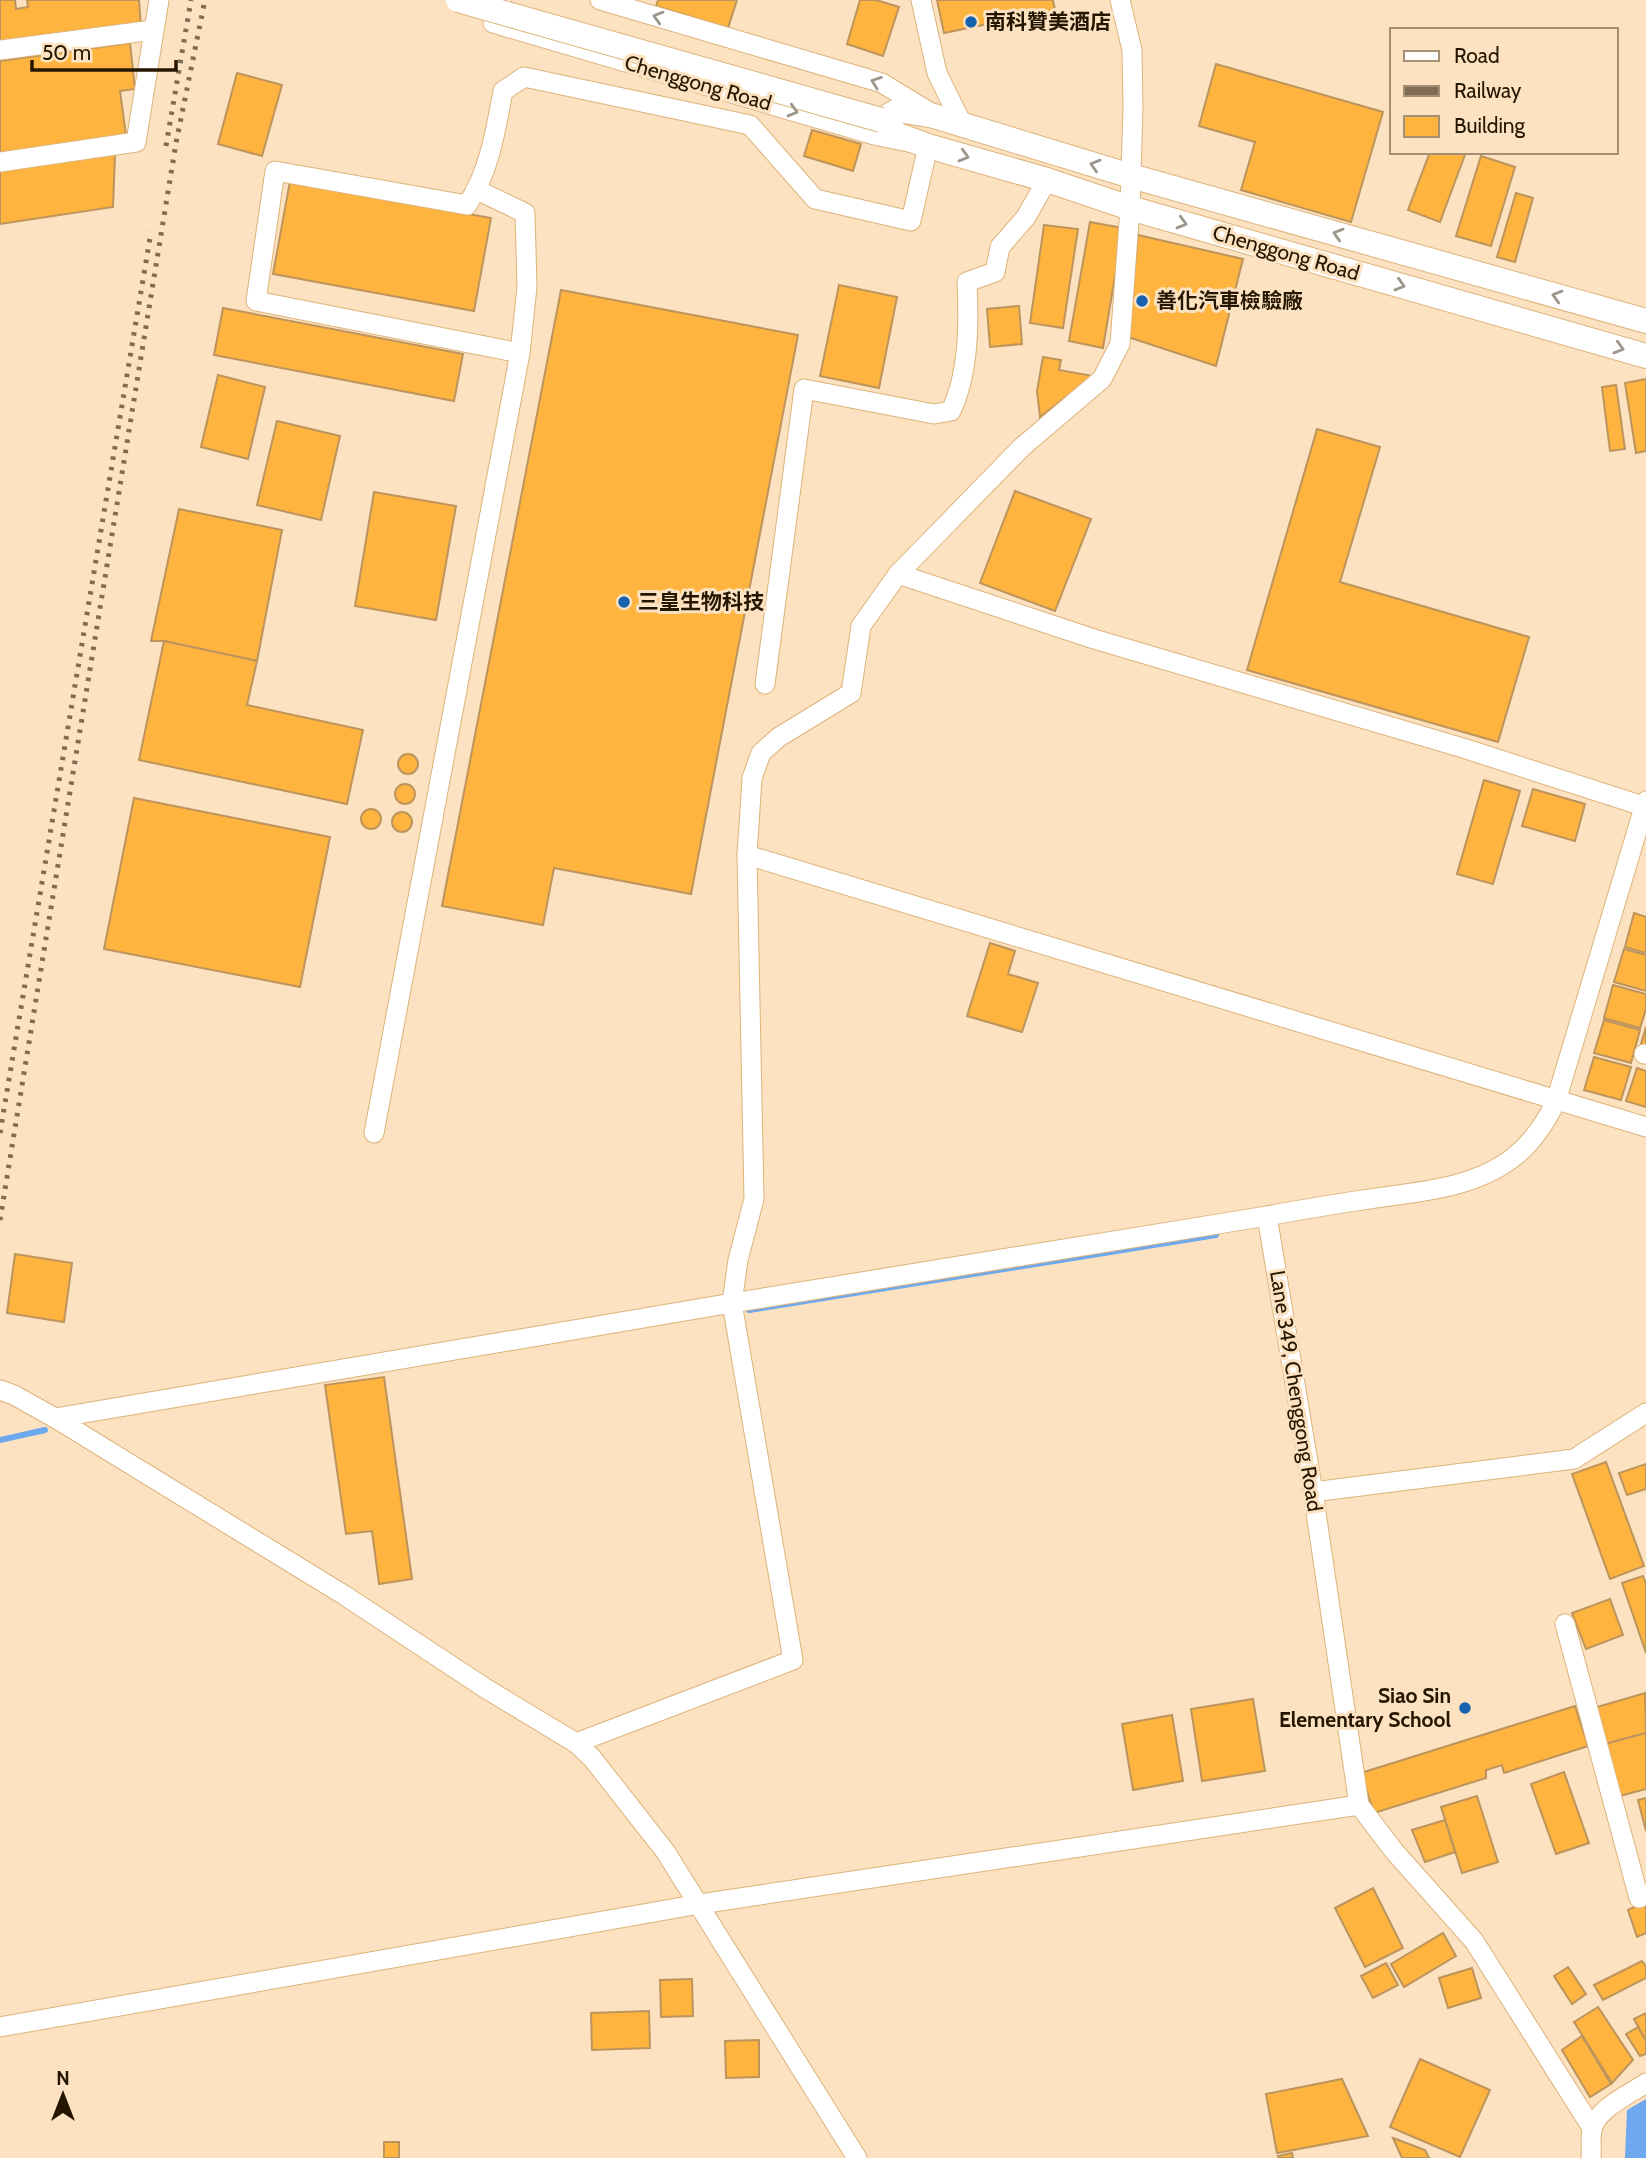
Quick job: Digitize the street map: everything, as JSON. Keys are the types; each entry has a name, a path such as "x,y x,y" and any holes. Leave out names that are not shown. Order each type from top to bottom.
{"main road":[{"path":"458,0 881,120"},
{"name":"Chenggong Road","path":"1646,321 1131,176 934,116 899,110 881,120 898,135 928,146 1047,180 1130,208 1646,356"}],"street":[{"path":"0,163 136,142 159,0"},
{"name":"Chenggong Road","path":"501,0 493,23 874,135 928,146"},
{"name":"Chenggong Road","path":"600,0 882,83 934,116"},
{"path":"921,0 937,73 962,124"},
{"path":"576,1743 793,1660 732,1303 738,1260 754,1199 747,855 752,778 761,753 779,737 850,693 861,626 898,574 1022,447 1102,379 1120,344 1130,208 1132,50 1120,0"},
{"path":"0,50 153,30"},
{"path":"520,353 256,301 275,171 467,205 477,190 495,130 503,91 524,77 750,125 816,199 911,221 928,146"},
{"path":"765,684 804,388 934,414 951,411 960,392 969,317 967,282 995,272 1000,247 1026,217 1047,180"},
{"path":"374,1133 520,353 527,288 525,213 477,190"},
{"path":"55,1418 732,1303 1413,1192 1474,1179 1515,1157 1533,1139 1547,1120 1556,1101 1645,805 1094,639 898,574"},
{"path":"747,855 1646,1127"},
{"name":"Lane 349, Chenggong Road","path":"1267,1216 1314,1492 1359,1805 1394,1851 1474,1941 1592,2128"},
{"path":"0,1390 55,1418 344,1595 485,1688 576,1743 592,1758 665,1851 857,2158"},
{"path":"1314,1492 1574,1459 1646,1413"},
{"path":"1565,1624 1639,1898 1646,1894"},
{"path":"0,2027 700,1904 1359,1805"},
{"path":"1591,2158 1592,2128 1602,2114 1646,2083"}],"water":[{"path":"1646,2099 1646,2158 1625,2158 1627,2110"}],"building":[{"path":"0,0 15,0 16,9 28,7 27,0 139,0 141,27 0,45"},
{"path":"658,0 737,0 728,28 656,6"},
{"path":"860,0 876,0 899,7 883,56 847,44"},
{"name":"南科贊美酒店","path":"937,0 1053,0 1055,10 944,33"},
{"path":"130,43 135,89 120,91 126,135 0,153 0,61"},
{"path":"1216,64 1383,112 1351,222 1241,190 1255,142 1199,126"},
{"path":"237,73 282,85 262,156 218,144"},
{"path":"812,130 861,144 853,171 804,156"},
{"path":"115,154 113,207 0,224 0,171"},
{"path":"1429,154 1465,154 1440,222 1408,210"},
{"path":"1481,156 1515,167 1491,246 1456,236"},
{"path":"290,181 491,218 474,311 273,274"},
{"path":"1516,193 1533,198 1515,262 1497,257"},
{"path":"1090,222 1123,228 1103,348 1069,341"},
{"path":"1044,225 1078,229 1063,328 1030,323"},
{"path":"1138,235 1243,259 1216,366 1128,337"},
{"path":"839,285 897,297 879,388 820,376"},
{"name":"三皇生物科技","path":"561,290 798,335 691,894 554,868 543,925 442,906"},
{"path":"1019,306 1022,344 990,347 987,309"},
{"path":"223,308 463,354 454,401 214,355"},
{"path":"1043,357 1061,360 1059,370 1093,376 1040,417 1037,391"},
{"path":"218,375 265,387 248,459 201,447"},
{"path":"1646,379 1646,451 1636,453 1625,383"},
{"path":"1616,385 1625,449 1610,451 1602,387"},
{"path":"277,421 340,436 321,520 257,505"},
{"path":"1317,429 1380,447 1340,582 1529,637 1498,742 1247,670"},
{"path":"1015,491 1091,519 1055,611 980,583"},
{"path":"374,492 456,506 436,620 355,606"},
{"path":"179,509 282,530 257,661 164,641 151,641"},
{"path":"164,641 257,661 247,705 363,730 347,804 139,760"},
{"path":"404,754 412,754 418,764 412,774 404,774 398,768 398,760"},
{"path":"1484,780 1520,791 1493,884 1457,874"},
{"path":"401,784 409,784 415,794 409,804 401,804 395,798 395,790"},
{"path":"1533,789 1585,804 1575,841 1522,826"},
{"path":"134,798 330,837 300,987 104,949"},
{"path":"367,809 375,809 381,819 375,829 367,829 361,823 361,815"},
{"path":"398,812 406,812 412,822 406,832 398,832 392,826 392,818"},
{"path":"1634,913 1646,917 1646,953 1625,947"},
{"path":"990,943 1015,951 1008,974 1038,983 1022,1032 967,1016"},
{"path":"1624,949 1646,955 1646,991 1614,982"},
{"path":"1613,985 1646,994 1646,1009 1640,1028 1604,1018"},
{"path":"1604,1020 1640,1030 1631,1063 1594,1053"},
{"path":"1646,1027 1646,1046 1641,1044"},
{"path":"1594,1057 1631,1067 1621,1100 1584,1090"},
{"path":"1637,1068 1646,1071 1646,1107 1626,1101"},
{"path":"15,1254 72,1263 64,1322 7,1313"},
{"path":"384,1377 412,1579 379,1584 372,1531 346,1534 325,1385"},
{"path":"1606,1462 1644,1566 1610,1579 1572,1474"},
{"path":"1646,1464 1646,1489 1627,1495 1619,1473"},
{"path":"1643,1576 1646,1584 1646,1653 1622,1583"},
{"path":"1610,1599 1623,1635 1586,1649 1572,1613"},
{"path":"1645,1693 1646,1733 1605,1744 1594,1708"},
{"path":"1253,1699 1265,1771 1202,1781 1191,1709"},
{"path":"1575,1706 1588,1746 1504,1773 1502,1765 1486,1770 1486,1778 1374,1813 1361,1773"},
{"path":"1172,1715 1183,1781 1133,1790 1122,1724"},
{"path":"1646,1733 1646,1789 1620,1796 1605,1744"},
{"path":"1564,1772 1589,1843 1556,1854 1531,1784"},
{"path":"1477,1796 1498,1862 1462,1873 1441,1807"},
{"path":"1646,1798 1646,1831 1638,1800"},
{"path":"1445,1820 1455,1852 1425,1862 1412,1830"},
{"path":"1373,1888 1403,1948 1365,1967 1335,1908"},
{"path":"1646,1901 1646,1933 1637,1937 1628,1910"},
{"path":"1443,1933 1456,1956 1404,1987 1391,1964"},
{"path":"1642,1961 1646,1966 1646,1978 1603,2000 1594,1985"},
{"path":"1386,1963 1398,1985 1373,1998 1361,1976"},
{"path":"1568,1967 1586,1994 1572,2004 1554,1976"},
{"path":"1472,1968 1481,1998 1448,2008 1439,1978"},
{"path":"692,1979 693,2016 661,2017 660,1980"},
{"path":"1598,2007 1633,2060 1612,2083 1574,2022"},
{"path":"649,2011 650,2048 592,2050 591,2013"},
{"path":"1646,2013 1646,2041 1634,2019"},
{"path":"1638,2027 1646,2041 1646,2054 1640,2056 1626,2034"},
{"path":"1582,2036 1611,2084 1590,2097 1562,2050"},
{"path":"759,2040 759,2077 726,2078 725,2041"},
{"path":"1420,2059 1490,2090 1460,2157 1390,2127"},
{"path":"1342,2079 1368,2136 1277,2153 1266,2094"},
{"path":"1393,2138 1425,2150 1429,2158 1402,2158"},
{"path":"384,2142 399,2142 399,2158 384,2158"},
{"path":"1292,2153 1293,2158 1278,2156"}],"waterway":[{"path":"749,1310 1216,1235"},
{"path":"0,1440 45,1430"}],"railway":[{"path":"166,146 191,0"},
{"path":"0,1220 176,143 205,0"},
{"path":"0,1133 151,232"}],"place":[{"name":"南科贊美酒店","path":"971,22"},
{"name":"善化汽車檢驗廠","path":"1142,301"},
{"name":"三皇生物科技","path":"624,602"},
{"name":"Siao Sin Elementary School","path":"1465,1708"}]}
